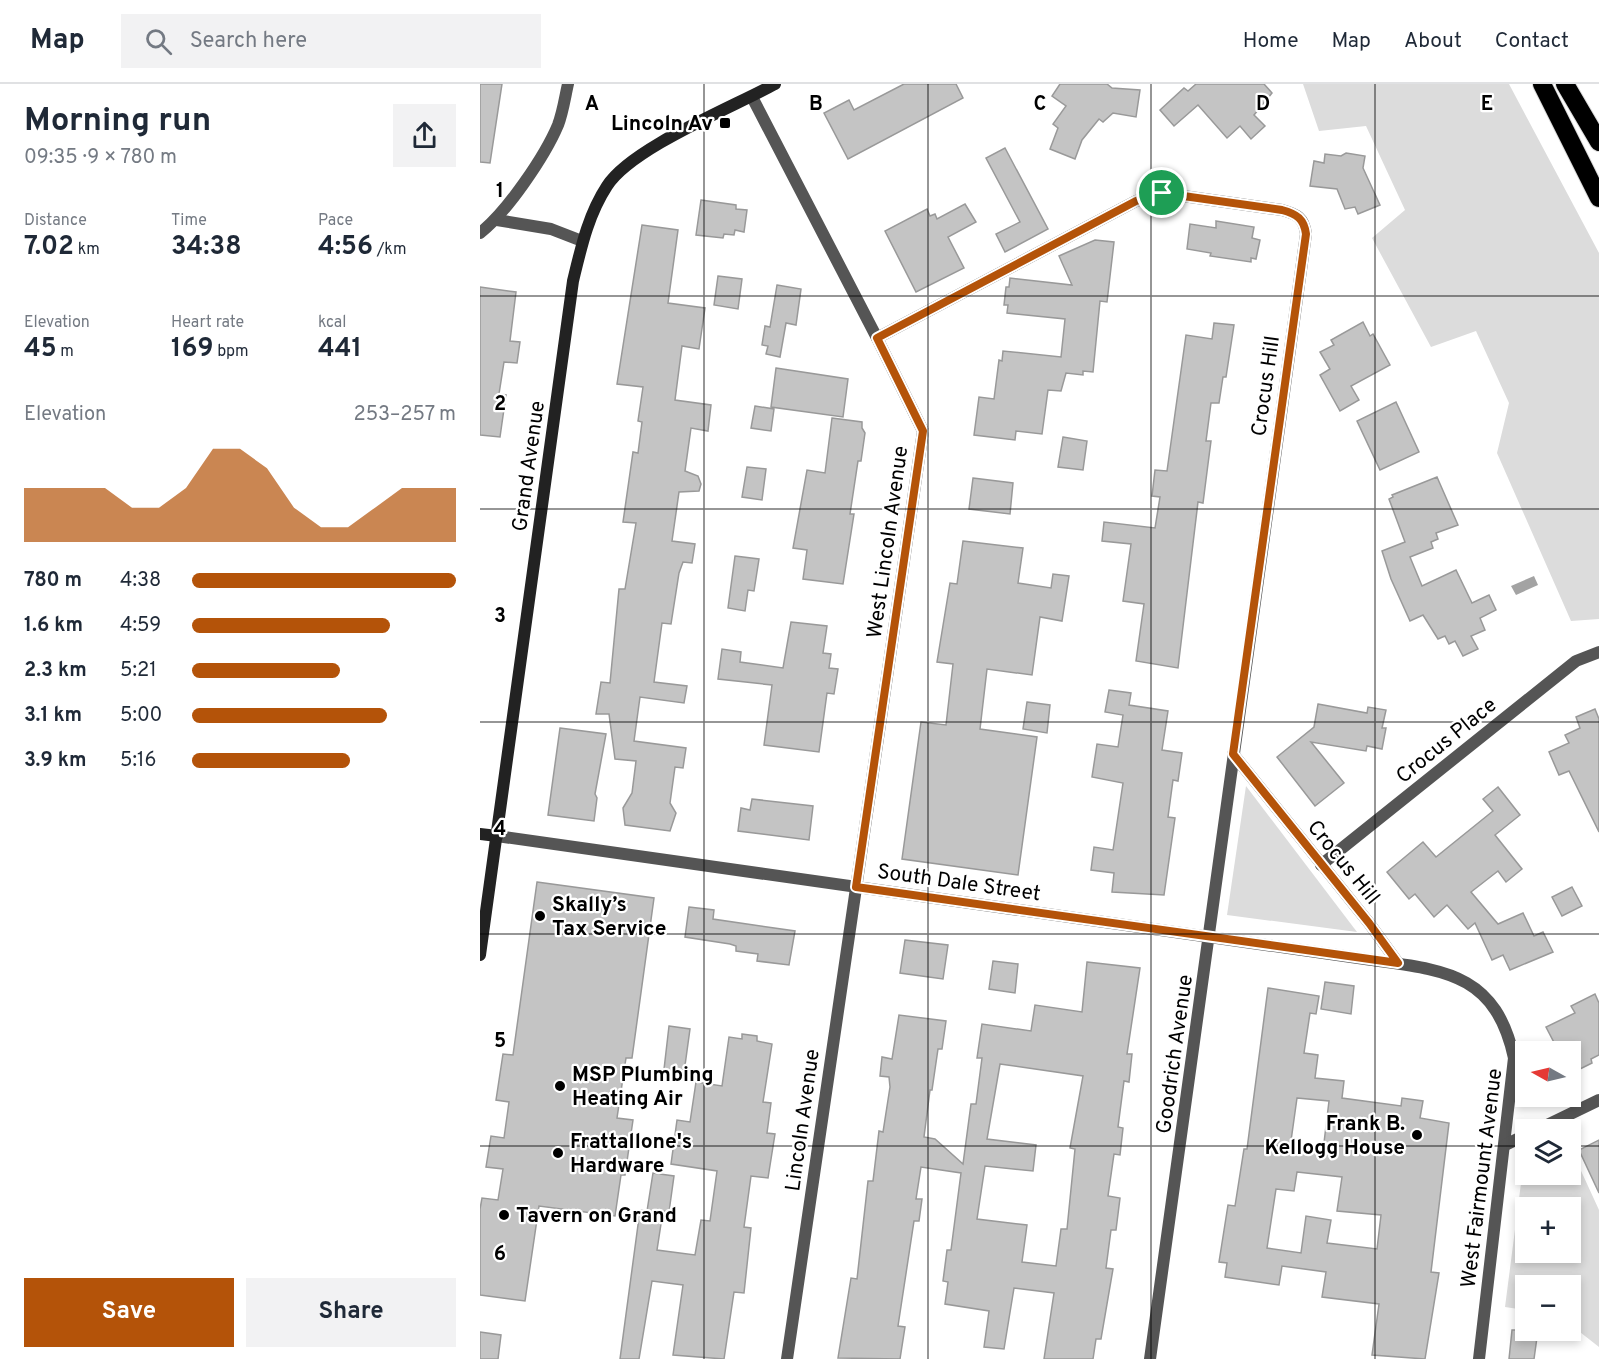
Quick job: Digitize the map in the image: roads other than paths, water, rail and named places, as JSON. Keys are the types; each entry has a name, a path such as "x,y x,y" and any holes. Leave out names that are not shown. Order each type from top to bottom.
{"highway":[{"path":"1542,84 1599,198"},
{"path":"1565,84 1599,142"}],"main road":[{"name":"Grand Avenue","path":"480,955 573,281 582,241 592,213 608,183 628,164 650,148 775,84"},
{"name":"South Dale Street","path":"480,834 497,836"}],"street":[{"path":"480,233 497,220 550,142 559,122 567,84"},
{"name":"West Lincoln Avenue","path":"752,97 923,431 856,887"},
{"name":"Crocus Hill","path":"877,338 1136,201 1162,193 1282,210 1300,216 1306,234 1233,754 1369,923 1398,963"},
{"path":"497,220 551,229 582,241"},
{"name":"Crocus Place","path":"1321,865 1576,661 1599,652"},
{"name":"Goodrich Avenue","path":"1150,1359 1210,937 1233,754"},
{"name":"South Dale Street","path":"497,836 1398,963"},
{"name":"Lincoln Avenue","path":"787,1359 856,887"},
{"name":"West Fairmount Avenue","path":"1398,963 1450,973 1469,984 1486,998 1500,1016 1509,1036 1514,1058 1479,1359"},
{"path":"1560,1119 1599,1100"},
{"path":"1505,1144 1515,1140"}],"place":[{"name":"Lincoln Av","path":"725,123"},
{"name":"Skally’s Tax Service","path":"540,916"},
{"name":"MSP Plumbing Heating Air","path":"560,1086"},
{"name":"Frank B. Kellogg House","path":"1417,1135"},
{"name":"Frattallone's Hardware","path":"558,1153"},
{"name":"Tavern on Grand","path":"504,1215"}]}
